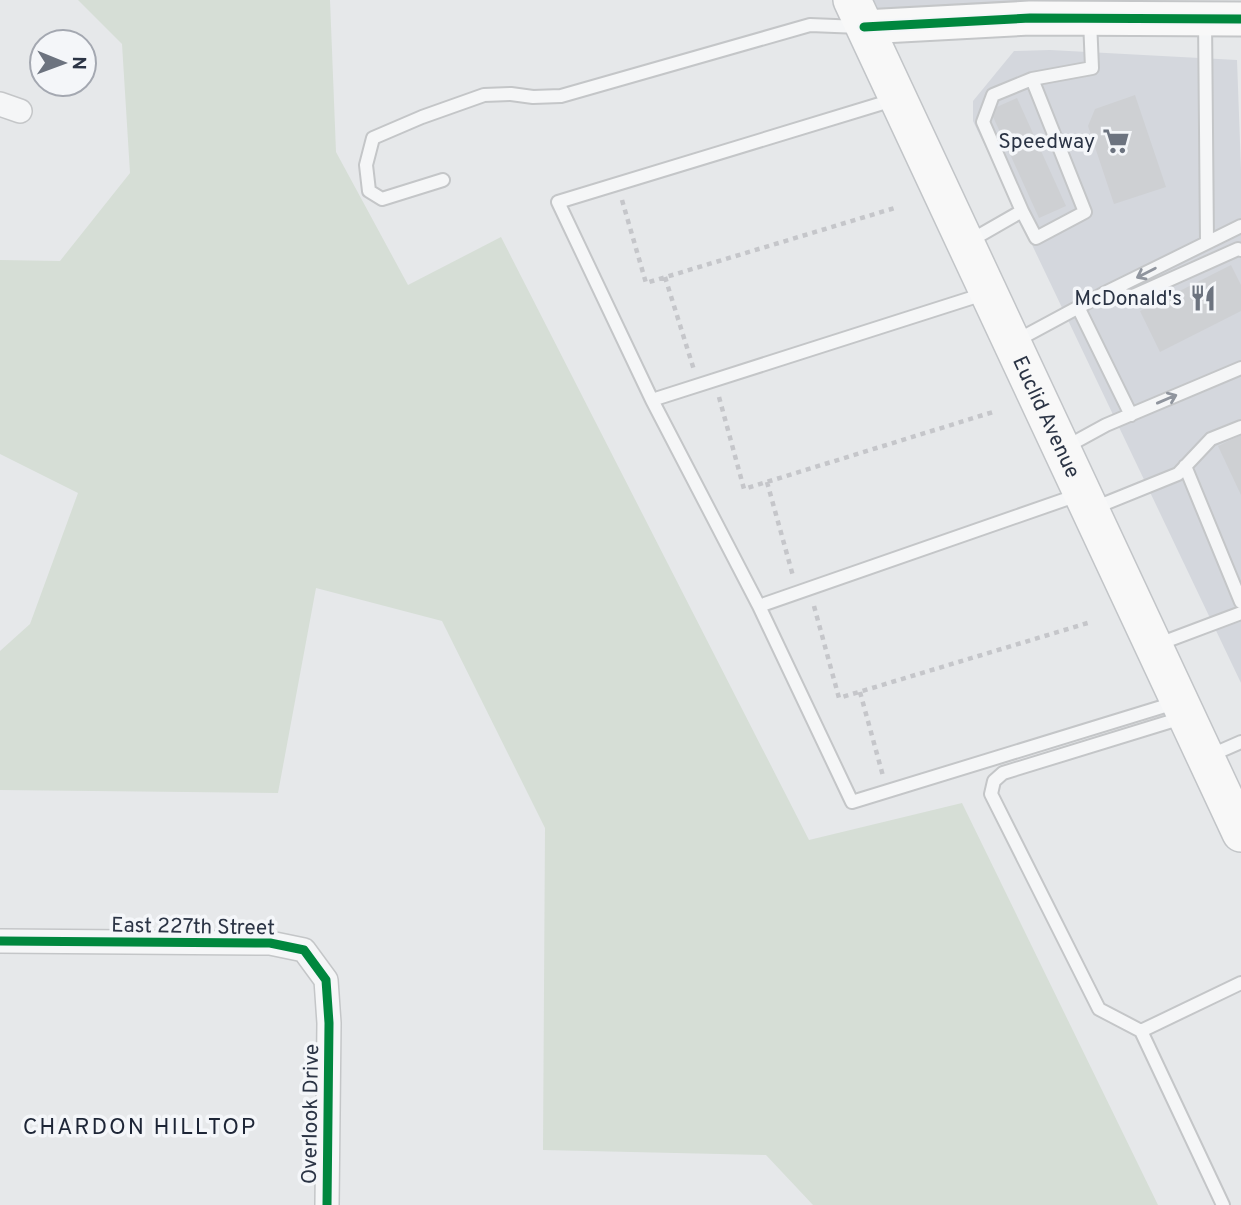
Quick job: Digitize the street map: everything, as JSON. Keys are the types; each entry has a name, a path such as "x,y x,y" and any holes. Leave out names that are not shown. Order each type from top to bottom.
{"main road":[{"name":"Euclid Avenue","path":"858,13 1241,833"}],"street":[{"path":"858,13 1029,14 1090,19 1241,19"},
{"name":"East 227th Street","path":"0,941 271,943 304,950 326,980 328,1023"},
{"name":"Overlook Drive","path":"327,1205 328,1023"}],"lane":[{"path":"443,180 382,198 369,191 366,165 373,138 484,95 561,96 858,13"},
{"path":"1032,79 1085,212 1036,238 983,122 993,95 1032,79 1092,68 1090,19"},
{"path":"1205,19 1207,242"},
{"path":"897,99 558,202 652,400 759,606 852,802 1183,709"},
{"path":"964,244 1022,211"},
{"path":"1011,343 1241,226"},
{"path":"1103,294 1133,296 1241,250"},
{"path":"652,400 988,293"},
{"path":"1078,307 1131,415"},
{"path":"1061,449 1106,425 1240,366"},
{"path":"759,606 1178,474 1211,439 1241,428"},
{"path":"1185,466 1241,602"},
{"path":"1153,646 1241,613"},
{"path":"1183,709 1003,773 994,781 991,794 1098,1009 1140,1031 1223,1205"},
{"path":"1206,758 1241,742"},
{"path":"1140,1031 1241,983"}],"path":[{"path":"617,184 646,283 898,206"},
{"path":"665,277 698,386"},
{"path":"715,381 744,489 993,412"},
{"path":"767,482 839,698 1091,622"},
{"path":"860,692 887,791"}],"shaded area":[{"path":"78,0 330,0 336,152 408,285 501,237 809,840 962,803 1158,1205 813,1205 766,1155 543,1150 545,828 442,621 316,588 278,793 0,790 0,651 30,624 78,493 0,454 0,260 60,261 130,173 122,44"},
{"path":"852,0 1046,0 1049,19 864,27"},
{"path":"1050,50 1237,60 1241,170 1241,683 973,121 973,101 1014,51"}],"building":[{"path":"1135,95 1166,187 1114,204 1088,126 1095,109"},
{"path":"1017,98 1066,206 1039,218 990,110"},
{"name":"McDonald's","path":"1231,265 1241,285 1241,311 1160,352 1140,311"},
{"path":"1241,435 1241,495 1218,446"}],"cycle path":[{"path":"864,27 1030,18 1241,19"},
{"path":"0,941 270,943 304,950 326,980 329,1023 327,1205"}],"place":[{"name":"Speedway","path":"1116,141"},
{"name":"McDonald's","path":"1203,298"}],"district":[{"name":"CHARDON HILLTOP","path":"140,1126"}]}
